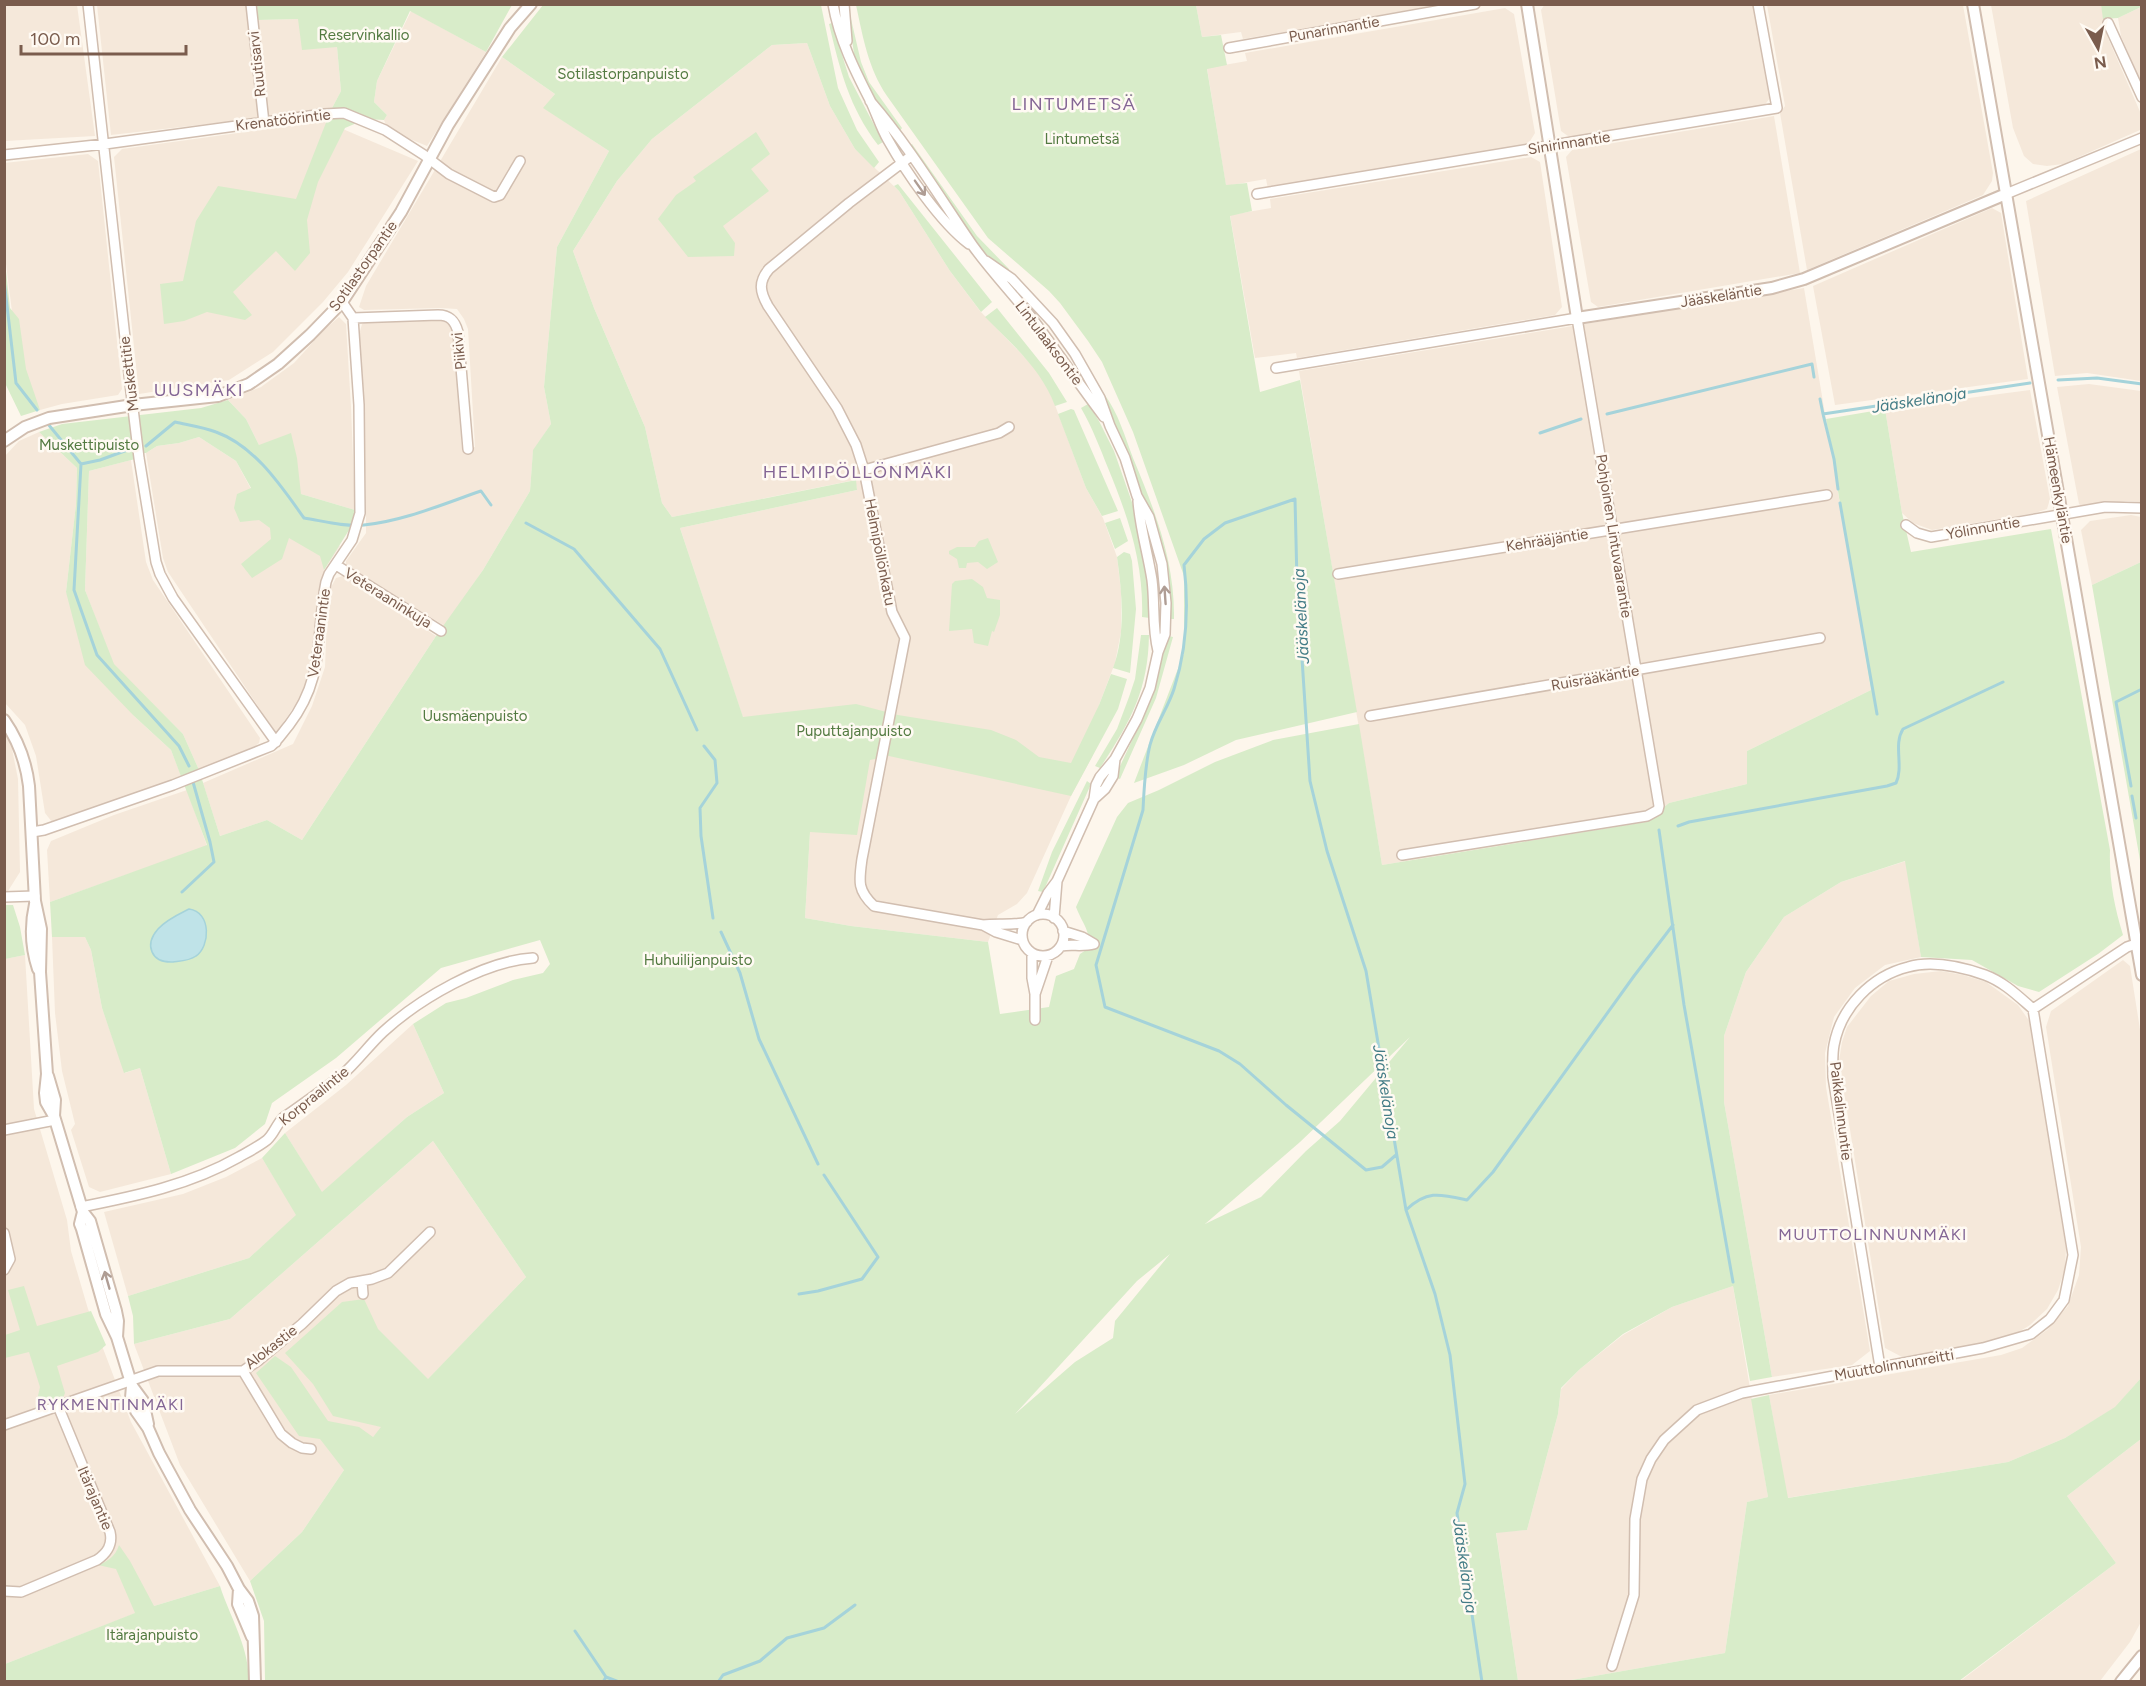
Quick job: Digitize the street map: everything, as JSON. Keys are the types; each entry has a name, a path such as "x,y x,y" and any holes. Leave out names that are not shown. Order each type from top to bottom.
{"street":[{"name":"Muskettitie","path":"88,4 133,405 152,540 160,574 173,598 276,742"},
{"name":"Ruutisarvi","path":"251,4 264,123"},
{"name":"Sotilastorpantie","path":"4,441 25,427 49,418 133,405 218,396 249,384 278,364 342,302 401,212 429,159 510,28 531,4"},
{"name":"Lintulaaksontie","path":"833,4 836,19 858,80 886,138 949,227 974,247"},
{"name":"Lintulaaksontie","path":"844,4 848,50"},
{"name":"Punarinnantie","path":"1228,48 1475,4"},
{"name":"Pohjoinen Lintuvaarantie","path":"1402,855 1647,816 1658,810 1660,802 1577,318 1527,4"},
{"name":"Sinirinnantie","path":"1257,194 1777,108 1758,4"},
{"name":"Hämeenkyläntie","path":"1973,4 2139,943 2142,975"},
{"path":"2108,23 2142,97"},
{"name":"Lintulaaksontie","path":"870,101 896,132 974,247 1032,319 1110,426"},
{"name":"Krenatöörintie","path":"4,155 344,113 385,130 449,174 494,197 500,195 520,161"},
{"name":"Jääskeläntie","path":"1276,368 1772,288 1804,279 2142,138"},
{"name":"Helmipöllönkatu","path":"911,156 769,269 761,282 762,295 837,408 856,445 864,470 892,612 905,638 861,866 860,882 863,895 874,906 885,909 982,925"},
{"name":"Lintulaaksontie","path":"986,261 1012,279 1057,329 1097,391 1125,458 1137,496 1149,517 1163,574 1166,627 1150,688 1115,759 1113,776 1105,789 1094,799 1057,881 1037,915"},
{"path":"342,302 353,318"},
{"name":"Piikivi","path":"353,318 447,315 452,320 458,332 468,449"},
{"name":"Veteraanintie","path":"32,832 44,830 243,758 276,742 298,713 312,683 318,657 324,590 329,574 348,548 360,513 359,405 353,318"},
{"path":"864,470 999,432 1009,427"},
{"name":"Kehrääjäntie","path":"1338,574 1827,495"},
{"name":"Yölinnuntie","path":"1906,525 1917,533 1931,537 2105,507 2142,508"},
{"name":"Veteraaninkuja","path":"336,565 441,631"},
{"name":"Ruisrääkäntie","path":"1370,716 1820,638"},
{"path":"4,720 12,732 27,769 35,899 31,920 34,957 40,972 47,1074 46,1102 54,1118 82,1209 90,1221 116,1311 117,1337 132,1384 143,1401 148,1428 175,1483 251,1609 255,1642 255,1682"},
{"name":"Lintulaaksontie","path":"1054,918 1057,881"},
{"path":"4,897 35,899"},
{"path":"1048,956 1032,954 1024,946 1023,927 1027,922 1037,915 1048,915 1054,918 1063,931 1061,946"},
{"path":"982,925 998,923 1017,925 1027,922"},
{"path":"982,925 1022,940"},
{"path":"1035,994 1048,956 1061,946 1082,947 1094,944 1082,937 1063,931"},
{"path":"2033,1009 2127,947 2139,943"},
{"path":"1032,954 1035,1020"},
{"name":"Korpraalintie","path":"82,1209 143,1195 184,1182 224,1165 269,1138 283,1118 342,1074 384,1032 428,998 489,969 517,959 533,958"},
{"name":"Paikkalinnuntie","path":"1880,1367 1833,1077 1834,1046 1843,1020 1854,1001 1871,985 1891,973 1910,966 1929,964 1957,968 1986,976 2012,990 2033,1009"},
{"name":"Muuttolinnunreitti","path":"1612,1666 1635,1595 1635,1519 1642,1479 1651,1459 1664,1440 1697,1410 1742,1393 1974,1351 2031,1334 2050,1319 2064,1300 2073,1255 2033,1009"},
{"path":"4,1130 54,1118"},
{"name":"Alokastie","path":"132,1384 158,1371 243,1371 302,1324 336,1291 350,1283 388,1273 430,1232"},
{"path":"4,1233 10,1259 4,1270"},
{"path":"362,1281 363,1294"},
{"path":"243,1371 281,1434 302,1448 311,1449"},
{"path":"4,1425 132,1384"},
{"name":"Itärajantie","path":"4,1591 21,1592 97,1560 107,1551 111,1542 110,1532 58,1406"},
{"path":"2121,1682 2142,1656"}],"shaded area":[{"path":"5,4 77,5 95,136 5,141"},
{"path":"1545,4 1754,5 1770,98 1763,107 1572,139 1561,131 1541,10"},
{"path":"97,5 257,5 258,20 298,19 337,47 341,91 331,110 111,135"},
{"path":"1196,5 1438,5 1243,39 1241,32 1202,37"},
{"path":"1767,5 1963,5 1993,173 1992,181 1983,195 1807,270 1780,113 1785,106"},
{"path":"1991,5 2101,5 2108,38 2141,114 2140,130 2063,164 2047,166 2033,164 2024,156 2013,128"},
{"path":"2141,7 2141,83 2121,36 2118,18"},
{"path":"1505,8 1514,14 1535,133 1527,146 1268,189 1266,179 1226,186 1207,68 1247,61 1245,53"},
{"path":"411,11 486,52 427,146 388,130 384,120 387,115 374,102 377,81"},
{"path":"807,43 830,106 855,149 899,191 950,271 980,311 1035,368 1049,389 1086,488 1103,518 1117,557 1121,591 1121,632 1115,663 1099,705 1093,755 1071,796 1027,893 1017,904 998,915 988,942 851,926 805,918 810,832 743,718 680,528 857,490 855,480 672,517 662,503 645,427 594,308 573,251 617,181 652,139 772,45"},
{"path":"502,57 555,94 544,108 609,151 557,247 544,387 551,424 533,451 530,491 483,570 445,626 346,566 346,561 366,533 359,335 362,324 367,321 435,319 448,323 453,332 462,448 466,449 475,447 468,329 457,309 364,310 359,307 366,286"},
{"path":"1774,116 1800,273 1598,307 1591,302 1566,157 1572,150"},
{"path":"324,121 418,161 348,272 323,302 273,352 229,380 139,394 114,157 122,149"},
{"path":"2141,149 2141,381 2087,373 2055,376 2026,201"},
{"path":"88,154 98,161 122,389 118,395 40,410 21,383 5,256 4,163"},
{"path":"1531,157 1540,162 1562,307 1555,315 1297,358 1296,353 1255,358 1230,215 1271,208 1270,199"},
{"path":"1992,208 2001,213 2028,379 1835,405 1813,286"},
{"path":"1804,288 1871,690 1747,751 1747,784 1669,803 1646,822 1382,865 1299,371"},
{"path":"339,317 346,324 355,510 301,494 259,445 246,419 228,400 261,387 294,363"},
{"path":"2089,384 2141,391 2141,502 2127,501 2083,507 2079,504 2057,387"},
{"path":"2030,390 2050,499 2047,509 1932,530 1913,523 1902,513 1885,409"},
{"path":"39,432 77,468 76,504 66,592 134,716 171,750 182,778 52,822 45,813 36,756 25,725 5,703 4,457 19,441"},
{"path":"199,437 236,461 251,489 340,546 324,570 315,645 303,694 276,733 168,572 163,558 146,453 157,446"},
{"path":"131,460 146,562 153,580 260,738 259,743 255,746 199,770 183,734 113,664 85,590 89,471"},
{"path":"2131,515 2141,517 2141,562 2092,585 2081,530 2090,521"},
{"path":"343,576 436,636 302,840 267,820 220,836 203,783 293,744 312,706 325,667 328,593 336,578"},
{"path":"4,734 10,739 18,779 20,872 8,891 5,891"},
{"path":"187,790 207,846 50,902 47,850 51,841 114,815"},
{"path":"1906,861 1921,957 1885,965 1855,988 1834,1017 1825,1053 1826,1087 1870,1351 1852,1365 1772,1377 1724,1102 1724,1036 1746,972 1784,917 1841,882"},
{"path":"52,937 85,937 91,950 102,1008 125,1073 140,1068 171,1174 100,1192 89,1187 71,1130 75,1124 62,1071 55,1013"},
{"path":"25,955 34,1109 67,1220 71,1251 88,1309 131,1422 220,1586 154,1606 5,1664 4,959"},
{"path":"2123,960 2130,966 2142,1042 2141,1378 2116,1407 2065,1438 2008,1462 1787,1498 1769,1395 2001,1355 2022,1348 2047,1330 2068,1306 2079,1275 2081,1247 2046,1027 2051,1011"},
{"path":"1941,971 1986,982 2018,1005 2030,1022 2066,1248 2065,1269 2058,1290 2047,1309 2030,1325 2014,1335 1989,1343 1902,1357 1885,1348 1839,1061 1847,1027 1871,996 1889,981 1914,974"},
{"path":"413,1024 444,1093 407,1117 322,1193 285,1133 346,1085"},
{"path":"433,1141 526,1277 373,1437 344,1470 302,1532 250,1581 180,1465 134,1344 230,1319"},
{"path":"262,1158 297,1215 249,1258 128,1296 104,1212 183,1194 226,1177"},
{"path":"1733,1286 1768,1497 1747,1502 1725,1653 1566,1681 1518,1681 1496,1532 1527,1530 1558,1414 1561,1389 1580,1369 1623,1335 1672,1307"},
{"path":"2141,1439 2141,1622 2130,1642 2100,1681 1959,1682 2116,1563 2067,1496"}],"green space":[{"name":"Reservinkallio","path":"257,5 512,5 486,52 410,11 377,81 374,102 387,115 384,120 366,119 345,128 318,182 307,220 310,253 295,271 276,251 233,292 252,315 245,320 207,312 184,321 164,324 160,284 183,281 196,221 218,186 296,199 331,110 341,91 337,47 302,50 298,19 258,20"},
{"path":"543,5 821,5 838,88 857,130 879,162 874,168 855,149 830,106 807,43 772,45 652,139 617,181 573,251 594,308 645,427 662,503 672,517 856,480 857,490 680,528 743,717 856,704 898,715 991,730 1016,740 1039,757 1071,763 1111,674 1127,679 1118,709 1071,796 889,756 870,760 857,835 810,832 805,918 851,926 988,942 1000,1014 1049,1007 1056,976 1074,969 1080,954 1089,948 1087,931 1076,907 1117,817 1128,803 1215,762 1273,740 1359,724 1382,865 1646,822 1669,803 1747,784 1747,751 1871,690 1826,419 1885,409 1902,513 1911,552 2051,529 2110,850 2113,892 2123,935 2039,992 2018,986 1972,960 1921,957 1905,861 1841,882 1784,917 1746,972 1724,1036 1724,1102 1772,1377 1750,1381 1733,1286 1672,1307 1623,1334 1580,1369 1561,1388 1558,1414 1527,1530 1496,1533 1518,1681 265,1681 264,1621 250,1581 302,1532 344,1470 320,1439 299,1436 256,1373 275,1356 291,1367 328,1421 359,1427 373,1437 381,1427 333,1416 313,1384 285,1353 342,1302 364,1299 378,1329 428,1379 526,1277 433,1141 230,1319 134,1344 133,1316 128,1296 249,1258 296,1215 262,1158 285,1133 322,1192 407,1117 444,1093 413,1024 446,1003 513,980 543,973 550,964 540,940 441,968 336,1058 272,1103 265,1124 235,1148 171,1174 140,1068 124,1073 102,1008 91,950 85,937 52,937 50,902 207,845 171,750 134,716 85,665 66,592 76,504 77,468 39,432 62,424 201,408 228,400 246,419 259,445 291,433 297,458 301,494 355,510 354,522 324,570 320,556 289,538 282,559 252,578 241,564 271,539 270,528 259,520 240,522 234,508 237,494 251,488 236,461 199,437 157,446 146,453 139,453 139,458 89,471 85,590 114,664 183,734 199,770 220,836 267,820 302,840 436,636 483,570 530,491 533,450 551,424 544,387 557,247 609,151 543,108 555,94 502,57","holes":["1410,1037 1340,1121 1306,1151 1261,1197 1205,1224 1300,1142","1170,1254 1115,1321 1113,1338 1075,1362 1015,1414 1137,1281"]},
{"name":"Lintumetsä","path":"856,5 1196,5 1202,37 1221,35 1227,65 1207,69 1226,185 1247,183 1252,211 1230,216 1260,392 1300,380 1357,712 1236,740 1184,765 1134,783 1184,653 1184,576 1133,432 1102,362 1088,341 1049,291 988,238 887,96 871,63"},
{"path":"2101,5 2141,5 2141,7 2118,18 2103,19"},
{"path":"851,19 861,62 869,82 902,128 899,132 871,95 855,60 849,20"},
{"path":"832,23 849,77 883,142 878,145 860,117 847,88 829,24"},
{"path":"756,132 770,154 751,169 769,191 723,226 735,243 734,256 688,257 658,219 676,195 696,181 693,177"},
{"path":"912,144 977,236 1009,269 1007,272 978,247 909,146"},
{"path":"898,184 992,302 981,312 950,271 894,186"},
{"path":"5,262 10,308 19,319 26,369 40,410 21,416 5,383"},
{"path":"997,308 1049,373 1067,402 1055,406 1034,369 985,317"},
{"path":"1104,394 1121,425 1162,537 1171,577 1174,619 1169,619 1154,522 1101,396"},
{"path":"1088,404 1114,451 1134,508 1148,581 1150,618 1142,617 1140,578 1128,522 1099,445 1081,408"},
{"path":"1074,410 1118,511 1102,516 1086,488 1058,414"},
{"path":"1120,518 1128,541 1115,549 1105,523"},
{"path":"988,538 998,562 987,569 978,562 967,563 966,568 959,568 957,559 949,554 949,551 957,547 975,547 979,541"},
{"path":"1124,552 1130,554 1132,561 1136,609 1130,673 1113,668 1121,627 1117,557"},
{"path":"2141,562 2141,866 2092,585"},
{"path":"972,579 983,587 987,598 1000,600 1000,615 988,646 974,643 972,629 949,631 952,584 955,581"},
{"path":"1141,635 1149,635 1148,655 1141,690 1128,721 1100,768 1095,766 1117,729 1135,679"},
{"path":"1168,636 1173,637 1156,698 1120,779 1115,777 1148,706"},
{"path":"1087,781 1091,784 1043,892 1038,891 1052,852"},
{"path":"4,905 13,905 25,955 5,959"},
{"path":"24,1286 37,1326 91,1311 106,1345 98,1352 57,1366 65,1393 62,1400 35,1409 40,1387 29,1352 5,1358 5,1335 20,1330 8,1290"},
{"path":"2141,1378 2141,1439 2067,1496 2116,1563 1959,1681 1566,1681 1725,1653 1747,1502 1768,1497 1751,1399 1769,1395 1788,1498 2008,1462 2065,1438 2115,1407"},
{"name":"Itärajanpuisto","path":"119,1545 154,1606 220,1586 243,1645 248,1681 5,1681 5,1664 135,1613 116,1569 98,1565 111,1558"}],"water":[{"path":"189,909 202,916 205,923 206,938 201,952 185,960 165,962 159,960 151,947 154,935 165,923"}],"waterway":[{"path":"4,280 16,383 37,410"},
{"name":"Jääskelänoja","path":"1607,414 1812,364 1814,377"},
{"name":"Jääskelänoja","path":"2058,380 2097,378 2142,384"},
{"name":"Jääskelänoja","path":"1820,399 1823,414 2030,383"},
{"path":"1823,414 1834,459 1838,489"},
{"name":"Jääskelänoja","path":"1540,433 1581,419"},
{"path":"146,446 175,422 201,427 230,438 266,468 304,518 349,525 379,523 481,491 491,505"},
{"path":"48,424 81,464 130,449"},
{"path":"81,464 74,590 97,655 179,746 189,766"},
{"name":"Jääskelänoja","path":"1396,1155 1382,1167 1366,1170 1240,1064 1219,1051 1105,1007 1096,965 1143,810 1150,745 1171,696 1182,658 1186,627 1184,565 1204,539 1225,523 1295,499 1297,582 1310,781 1327,851 1366,971 1406,1210 1435,1294 1450,1355 1465,1484 1457,1513 1482,1682"},
{"path":"1840,503 1877,714"},
{"path":"526,523 574,549 660,649 697,730"},
{"path":"1678,826 1896,783 1899,770 1899,742 1903,729 2003,682"},
{"path":"2131,786 2116,702 2142,689"},
{"path":"704,746 715,760 717,783 700,808 701,836 713,918"},
{"path":"182,892 214,862 193,782"},
{"path":"2132,796 2136,818"},
{"path":"1659,830 1684,1005 1733,1282"},
{"path":"1406,1210 1427,1196 1441,1195 1467,1200 1493,1172 1673,925"},
{"path":"721,932 740,973 759,1039 818,1164"},
{"path":"799,1294 862,1279 878,1257 824,1175"},
{"path":"718,1682 723,1675 760,1661 787,1638 824,1628 855,1605"},
{"path":"575,1631 606,1677"},
{"path":"603,1682 606,1677 619,1682"}],"district":[{"name":"LINTUMETSÄ","path":"1074,104"},
{"name":"UUSMÄKI","path":"199,390"},
{"name":"HELMIPÖLLÖNMÄKI","path":"858,472"},
{"name":"MUUTTOLINNUNMÄKI","path":"1873,1234"},
{"name":"RYKMENTINMÄKI","path":"111,1404"}],"park label":[{"name":"Sotilastorpanpuisto","path":"623,74"},
{"name":"Muskettipuisto","path":"89,445"},
{"name":"Uusmäenpuisto","path":"475,716"},
{"name":"Puputtajanpuisto","path":"854,731"},
{"name":"Huhuilijanpuisto","path":"698,960"}]}
